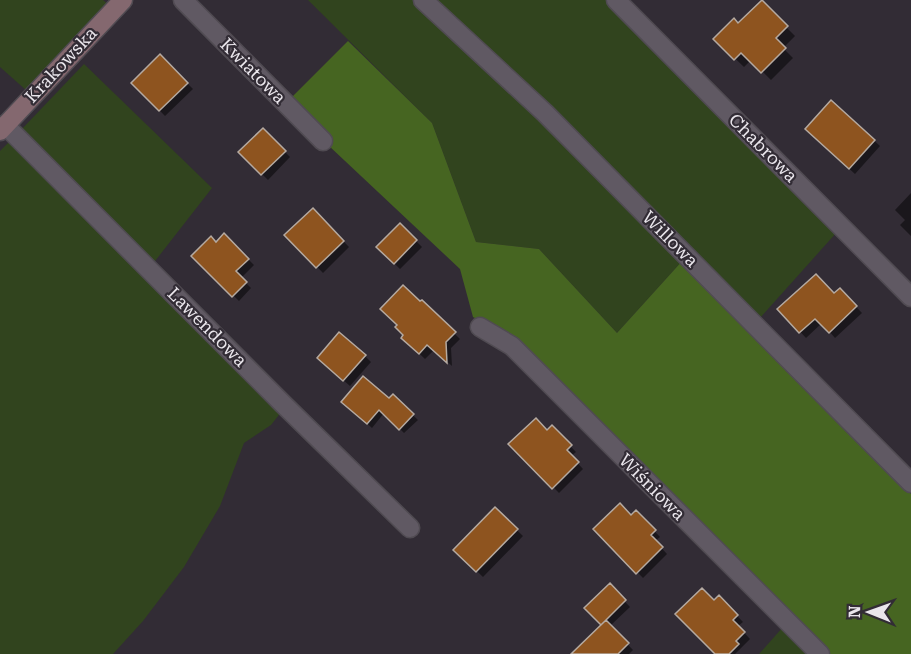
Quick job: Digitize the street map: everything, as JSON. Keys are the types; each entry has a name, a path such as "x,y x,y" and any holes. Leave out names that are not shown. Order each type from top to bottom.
{"street":[{"name":"Krakowska","path":"3,128 123,0"},
{"name":"Kwiatowa","path":"183,0 323,141"},
{"name":"Willowa","path":"423,0 545,112 911,483"},
{"name":"Chabrowa","path":"616,0 911,297"},
{"name":"Lawendowa","path":"3,128 410,528"},
{"name":"Wiśniowa","path":"480,327 512,346 820,654"}],"green space":[{"path":"0,0 103,0 110,6 27,91 0,67"},
{"path":"308,0 413,0 578,154 684,259 617,333 539,249 476,242 432,123"},
{"path":"430,0 606,0 837,232 760,318"},
{"path":"348,41 432,123 476,242 539,249 617,333 684,259 911,494 911,654 828,654 515,340 473,317 460,269 328,145 289,100"},
{"path":"84,64 212,188 152,265 20,131"},
{"path":"12,139 282,411 271,425 244,443 220,506 184,567 143,621 113,654 0,654 0,151"},
{"path":"783,627 810,654 759,654"}],"building":[{"path":"762,0 788,26 776,38 786,48 761,73 741,53 734,60 713,39 734,18 738,23"},
{"path":"160,54 188,83 159,111 131,83"},
{"path":"831,100 875,140 849,169 805,129"},
{"path":"263,128 286,151 261,175 238,152"},
{"path":"313,208 344,241 316,268 284,235"},
{"path":"400,223 417,240 394,264 376,247"},
{"path":"224,233 249,259 236,271 247,282 232,297 191,256 211,236 216,242"},
{"path":"816,274 834,293 840,288 857,306 829,333 815,319 799,333 777,309"},
{"path":"403,285 456,332 446,342 447,363 427,345 419,354 401,338 403,335 395,327 397,325 380,309"},
{"path":"339,332 366,355 343,381 317,358"},
{"path":"363,376 389,398 393,394 414,414 399,430 379,410 367,424 341,402"},
{"path":"536,418 547,430 552,425 572,445 567,450 579,462 552,489 508,444"},
{"path":"620,503 631,515 636,510 656,530 651,535 663,547 636,574 593,529"},
{"path":"495,507 518,529 476,572 453,550"},
{"path":"610,583 626,600 601,625 584,608"},
{"path":"702,588 714,600 719,595 738,615 733,620 745,632 736,641 739,644 729,654 715,654 675,614"},
{"path":"606,620 629,643 618,654 571,654"}]}
